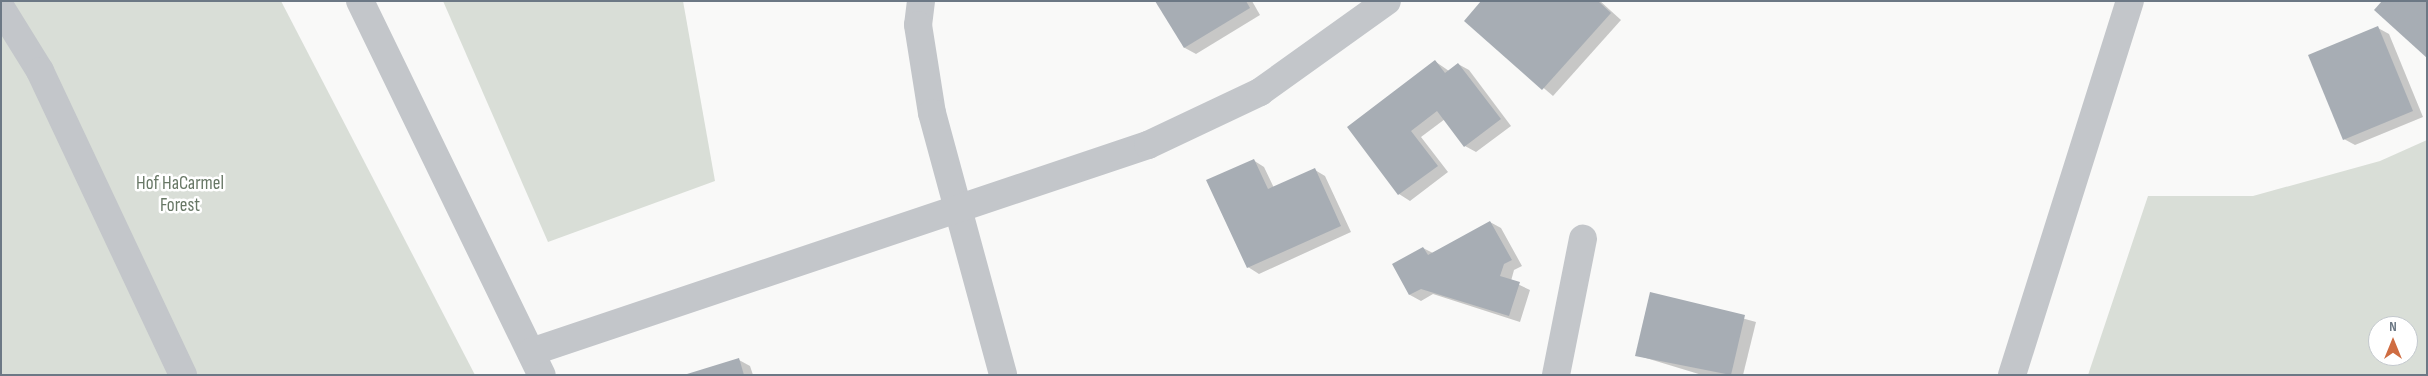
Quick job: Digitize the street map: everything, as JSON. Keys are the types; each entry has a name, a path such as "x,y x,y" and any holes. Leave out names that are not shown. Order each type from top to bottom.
{"street":[{"path":"360,1 537,364 1148,145 1260,92 1388,1"},
{"path":"921,1 918,25 932,113 1003,375"},
{"path":"2012,375 2130,1"},
{"path":"1,8 40,71 182,375"},
{"path":"1556,375 1583,239"}],"green space":[{"name":"Hof HaCarmel Forest","path":"1,1 281,1 475,375 1,375"},
{"path":"443,1 683,1 715,181 548,242"},
{"path":"2427,140 2427,375 2088,375 2148,196 2253,196 2380,161"}],"building":[{"path":"1155,1 1246,1 1250,8 1184,48"},
{"path":"1481,1 1598,1 1611,13 1542,90 1464,21"},
{"path":"2382,1 2427,1 2427,58 2374,10"},
{"path":"2378,26 2413,111 2343,140 2308,55"},
{"path":"1435,60 1445,73 1458,63 1501,119 1464,147 1437,111 1411,131 1438,166 1398,195 1347,127"},
{"path":"1254,159 1268,189 1315,168 1341,226 1247,268 1206,180"},
{"path":"1490,221 1512,260 1504,264 1500,276 1520,282 1509,316 1421,289 1409,295 1392,264 1423,247 1428,255"},
{"path":"1650,292 1745,315 1731,375 1635,356"},
{"path":"739,358 744,375 687,375 687,374"}]}
